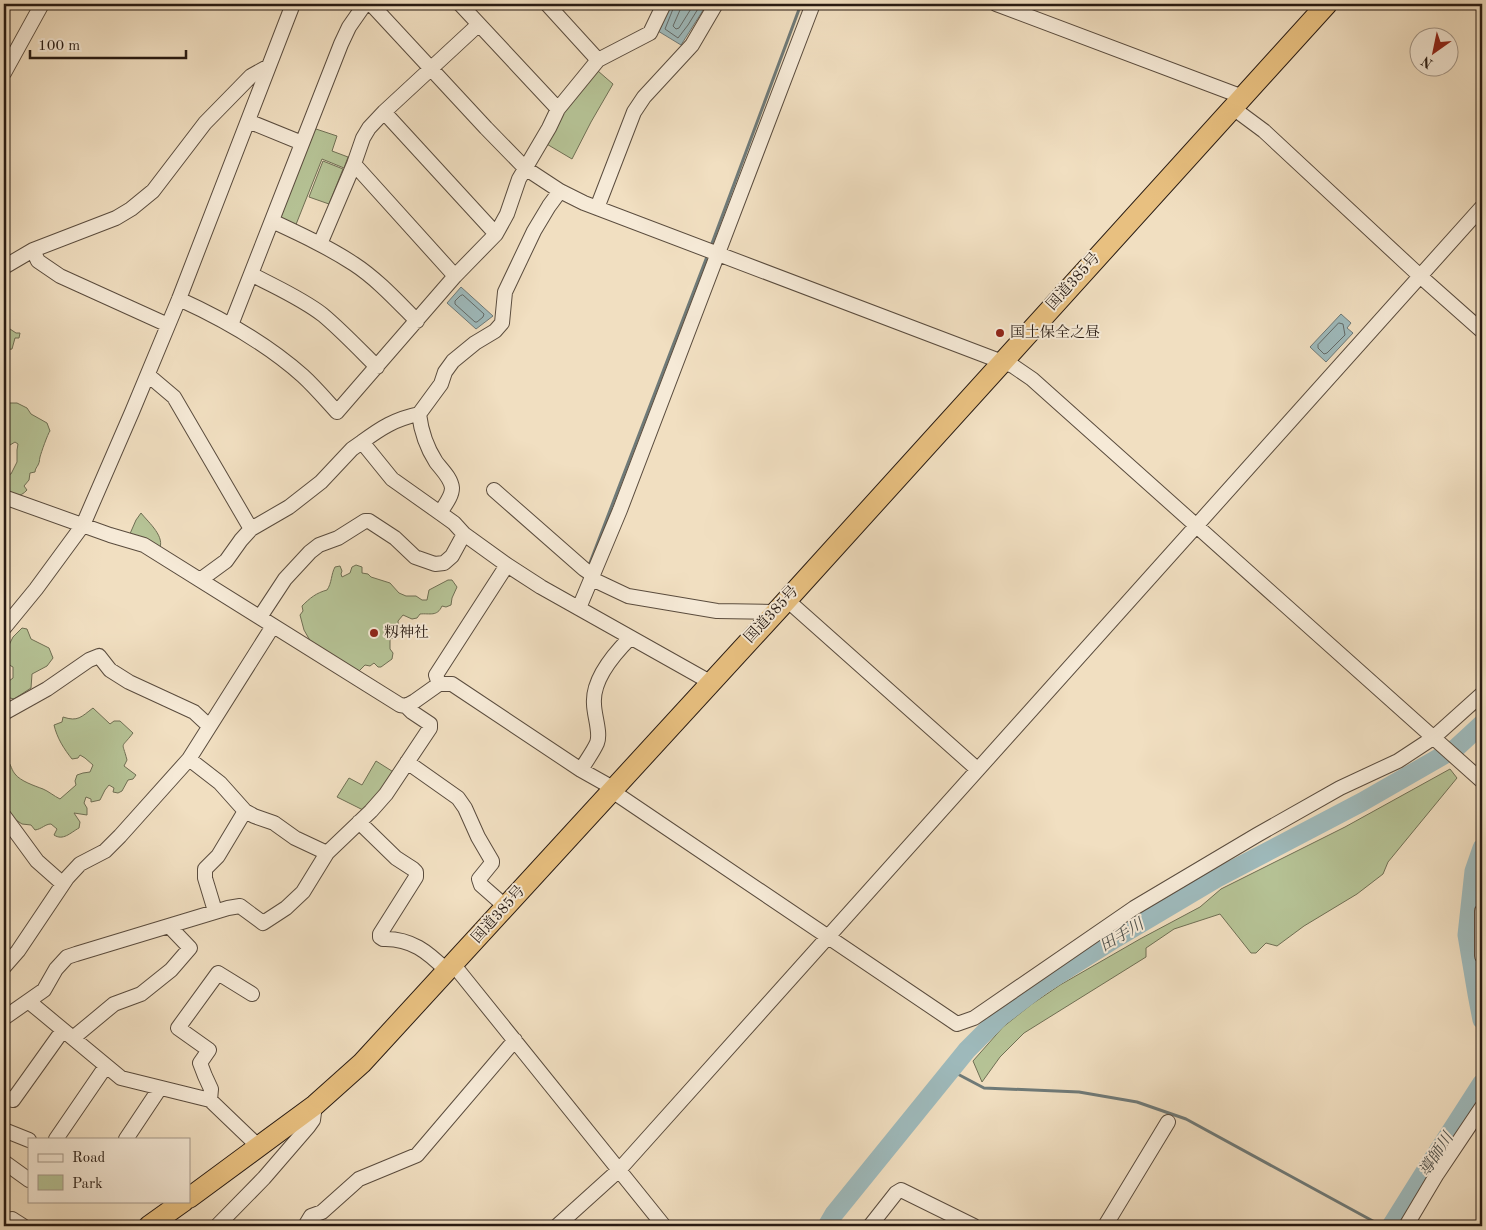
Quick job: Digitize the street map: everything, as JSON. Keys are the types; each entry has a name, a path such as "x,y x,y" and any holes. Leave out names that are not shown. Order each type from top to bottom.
{"highway":[{"name":"国道385号","path":"190,1194 259,1147 315,1105 362,1063 1327,4"},
{"name":"国道385号","path":"149,1226 179,1202"}],"street":[{"path":"4,73 42,4"},
{"path":"4,628 36,589 83,525 179,299 293,4"},
{"path":"231,325 341,44 349,26 365,4"},
{"path":"371,4 525,168 560,192 717,254 1013,366 1032,379 1482,781"},
{"path":"460,4 558,110"},
{"path":"547,4 598,60"},
{"path":"179,299 231,325 275,354 303,376 337,412 455,276 496,234 507,214 519,179 558,110 598,60 650,33 664,4"},
{"path":"598,208 634,112 644,97 692,45 716,4"},
{"path":"579,608 620,510 813,4"},
{"path":"996,4 1238,102 1264,131 1482,331"},
{"path":"320,244 363,138 369,128 430,68 478,25"},
{"path":"4,267 33,250 116,218 131,209 153,191 211,117 251,76 269,66"},
{"path":"384,112 496,234"},
{"path":"248,121 302,143"},
{"path":"354,164 455,276"},
{"path":"200,580 226,561 251,529 289,507 321,482 352,448 384,426 419,414 441,384 445,372 453,361 475,343 495,331 502,323 505,292 534,231 560,192"},
{"path":"557,1226 619,1170 1482,207"},
{"path":"272,221 320,244 355,264 417,321"},
{"path":"33,250 38,261 60,276 168,325"},
{"path":"251,274 297,298 321,314 342,331 377,367"},
{"path":"148,375 174,397 251,529"},
{"path":"419,414 429,447 436,461 447,475 452,488 451,496 440,513"},
{"path":"362,442 392,478 454,523 464,534 507,565 541,587 710,682"},
{"path":"494,490 592,577 628,596 718,610 780,606 978,769"},
{"path":"4,1018 44,990 56,969 67,958 228,908 240,906 263,923 286,908 304,892 327,853 386,794 430,728 430,724 406,706 400,705 144,545 5,502"},
{"path":"260,617 285,579 310,552 319,544 338,538 364,521 369,521 395,538 415,557 435,564 444,563 448,559 464,534"},
{"path":"439,684 436,675 507,565"},
{"path":"4,967 18,951 63,884 80,864 106,851 189,758 273,626"},
{"path":"581,770 598,741 594,694 598,683 605,667 630,638"},
{"path":"4,713 47,689 89,660 99,656 110,670 129,682 194,712 210,726"},
{"path":"406,706 439,684 452,684 581,770 613,788 618,795 956,1024 974,1018 1134,908 1257,834 1340,788 1398,761 1433,738 1482,694"},
{"path":"189,758 220,782 245,811 274,823 296,838 327,853"},
{"path":"407,762 458,798 465,808 478,837 492,861 479,880 481,885 506,907"},
{"path":"215,911 205,878 205,869 218,856 245,811"},
{"path":"4,816 37,861 63,884"},
{"path":"359,822 396,858 416,872 416,877 380,934 380,937 416,945 450,967 515,1040 664,1226"},
{"path":"1482,911 1482,956"},
{"path":"4,1097 13,1100 68,1034 114,1004 141,994 171,970 190,948 169,926"},
{"path":"210,1100 212,1089 200,1063 210,1050 178,1028 218,973 252,994"},
{"path":"30,1000 33,1006 121,1078 210,1100 259,1147"},
{"path":"304,1226 311,1216 322,1212 359,1179 417,1155 515,1040"},
{"path":"57,1138 106,1066"},
{"path":"127,1138 160,1088"},
{"path":"217,1226 264,1178 308,1127 312,1120 315,1105"},
{"path":"1406,1226 1436,1174 1482,1108"},
{"path":"1106,1226 1168,1122"},
{"path":"4,1130 28,1140"},
{"path":"4,1162 28,1179"},
{"path":"870,1226 896,1193 901,1190 974,1226"}],"green space":[{"path":"598,71 613,84 572,159 545,143 563,112"},
{"path":"313,128 337,136 332,151 348,157 344,168 322,159 295,227 282,222 280,216"},
{"path":"323,161 343,169 329,204 309,197"},
{"path":"4,325 16,333 20,333 19,338 15,338 12,349 4,350"},
{"path":"4,398 10,403 17,403 27,408 31,414 47,423 50,431 35,472 30,473 29,480 24,486 27,490 16,496 4,494 4,477 11,474 17,462 18,444 15,442 10,445 4,440"},
{"path":"141,513 158,535 161,545 159,550 129,536"},
{"path":"356,565 362,567 362,573 390,583 399,593 406,596 416,596 422,600 427,600 429,590 448,580 452,580 457,587 451,605 442,606 438,612 420,614 417,618 412,619 403,615 398,621 399,636 390,639 390,649 393,653 392,659 381,667 374,663 370,666 365,665 358,672 312,644 304,630 300,615 303,611 302,606 305,603 316,594 327,590 335,567 340,566 342,577 350,573 352,567"},
{"path":"22,628 27,629 31,639 49,648 53,658 47,666 32,674 31,688 14,699 4,695 5,684 13,678 13,667 4,662 4,650"},
{"path":"93,708 110,724 114,721 120,721 133,733 123,745 127,760 124,766 136,775 133,779 128,780 122,791 118,793 113,792 114,788 109,785 100,800 91,802 91,799 86,797 84,803 87,808 87,815 74,813 80,822 79,828 63,837 54,835 57,829 51,824 35,830 31,825 22,824 13,818 4,806 4,759 20,779 60,799 76,785 77,775 90,772 93,765 80,755 78,758 72,759 61,743 54,725 62,722 63,717 76,719"},
{"path":"376,761 395,773 365,811 337,797 349,778 362,785"},
{"path":"1450,769 1457,778 1388,862 1383,874 1357,894 1304,926 1277,946 1266,943 1256,953 1251,953 1220,914 1174,929 1146,948 1146,957 1024,1033 1000,1057 982,1082 973,1061 1003,1027 1060,985 1200,907 1221,889 1345,827"}],"water":[{"path":"671,4 707,4 681,45 658,31"},
{"path":"461,287 493,316 476,329 447,303"},
{"path":"1341,314 1351,323 1347,328 1353,333 1326,362 1310,347"}],"waterway":[{"path":"711,246 801,4"},
{"path":"588,568 708,254"},
{"name":"田手川","path":"827,1226 834,1214 967,1050 1000,1017 1042,985 1116,938 1217,878 1362,802 1456,748 1482,724"},
{"name":"導師川","path":"1482,848 1474,871 1467,935 1482,1020"},
{"path":"950,1070 984,1088 1079,1092 1137,1102 1186,1119 1382,1226"},
{"name":"導師川","path":"1391,1226 1482,1083"}],"place":[{"name":"国土保全之昼","path":"1000,333"},
{"name":"籾神社","path":"374,633"}]}
